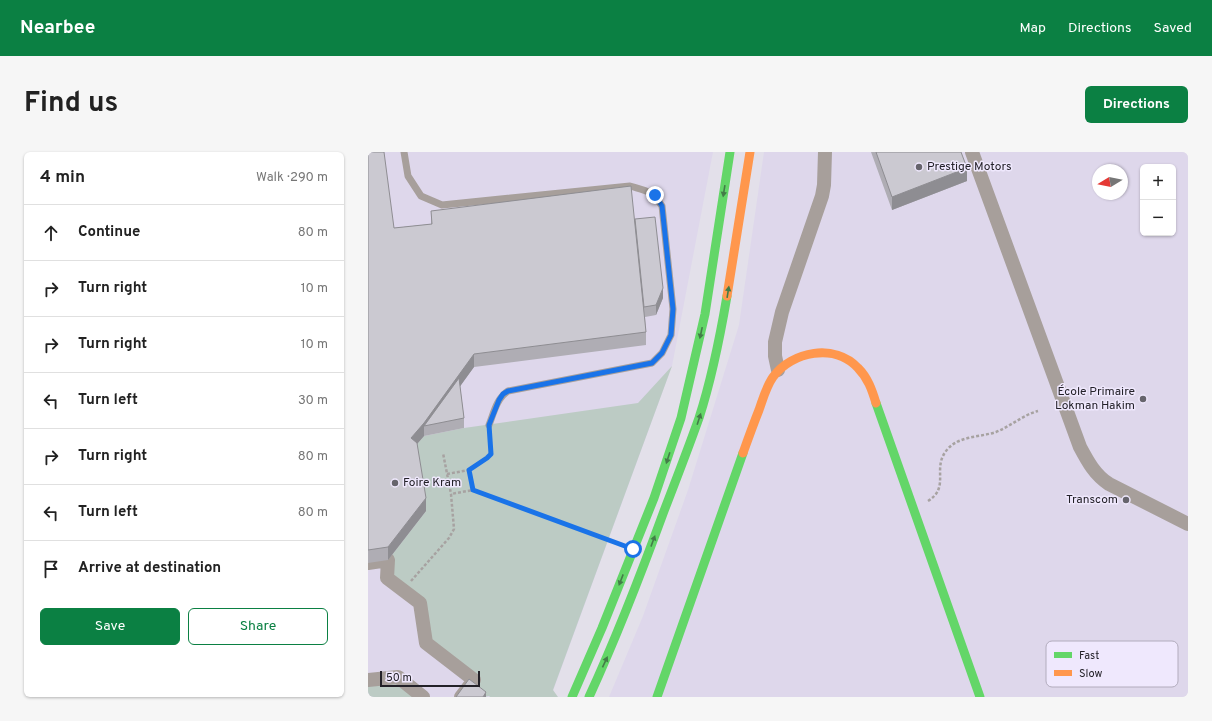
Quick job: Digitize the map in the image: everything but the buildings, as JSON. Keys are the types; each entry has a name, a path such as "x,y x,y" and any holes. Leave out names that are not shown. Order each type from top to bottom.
{"main road":[{"path":"572,697 596,642 660,480 686,399 705,314 730,152"},
{"path":"589,697 638,581 699,417 710,380 723,321 750,152"},
{"path":"657,697 770,380 786,363 809,353 821,352 835,353 854,363 869,382 979,697"}],"street":[{"path":"778,370 775,356 775,342 782,312 822,196 824,185 825,152"},
{"path":"972,152 1078,441 1090,466 1101,479 1188,524"},
{"path":"368,563 388,560 387,578 420,603 426,643 474,680 461,697"},
{"path":"368,680 398,677 423,697"}],"lane":[{"path":"404,152 408,176 421,196 442,205 630,186 646,190 655,195 662,206 673,309 671,335 662,353 652,363 508,391 503,394 499,400 489,425"}],"path":[{"path":"914,510 931,500 938,491 940,486 941,461 943,455 952,444 958,441 995,432 1027,415 1038,411"},
{"path":"448,474 469,470 491,454 489,425"},
{"path":"403,590 452,534 454,523 444,453"},
{"path":"469,470 473,490"},
{"path":"451,494 473,490 633,549"}],"shaded area":[{"path":"368,152 713,152 672,366 553,691 516,697 368,697"},
{"path":"764,152 1188,152 1188,697 609,697 643,616 688,490 739,325"},
{"path":"672,366 553,690 558,697 484,697 426,643 420,603 387,578 388,560 426,511 411,451 424,436 464,428 638,403"},
{"path":"398,677 423,697 368,697 368,680"}],"traffic: fast":[{"path":"572,697 602,628 654,498 681,418 705,314 730,152"},
{"path":"589,697 647,558 699,418 708,388 722,327 727,296"},
{"path":"876,403 980,697"},
{"path":"657,697 743,453"}],"traffic: slow":[{"path":"727,296 750,152"},
{"path":"743,453 765,393 773,377 781,368 802,356 814,353 826,353 838,355 849,360 858,368 867,380 876,403"}],"place":[{"name":"Prestige Motors","path":"919,167"},
{"name":"École Primaire Lokman Hakim","path":"1143,399"},
{"name":"Foire Kram","path":"395,483"},
{"name":"Transcom","path":"1126,500"}],"route":[{"path":"633,549 473,490 469,470 491,454 489,425 503,394 508,391 652,363 662,353 671,335 673,309 662,206 655,195"}]}
